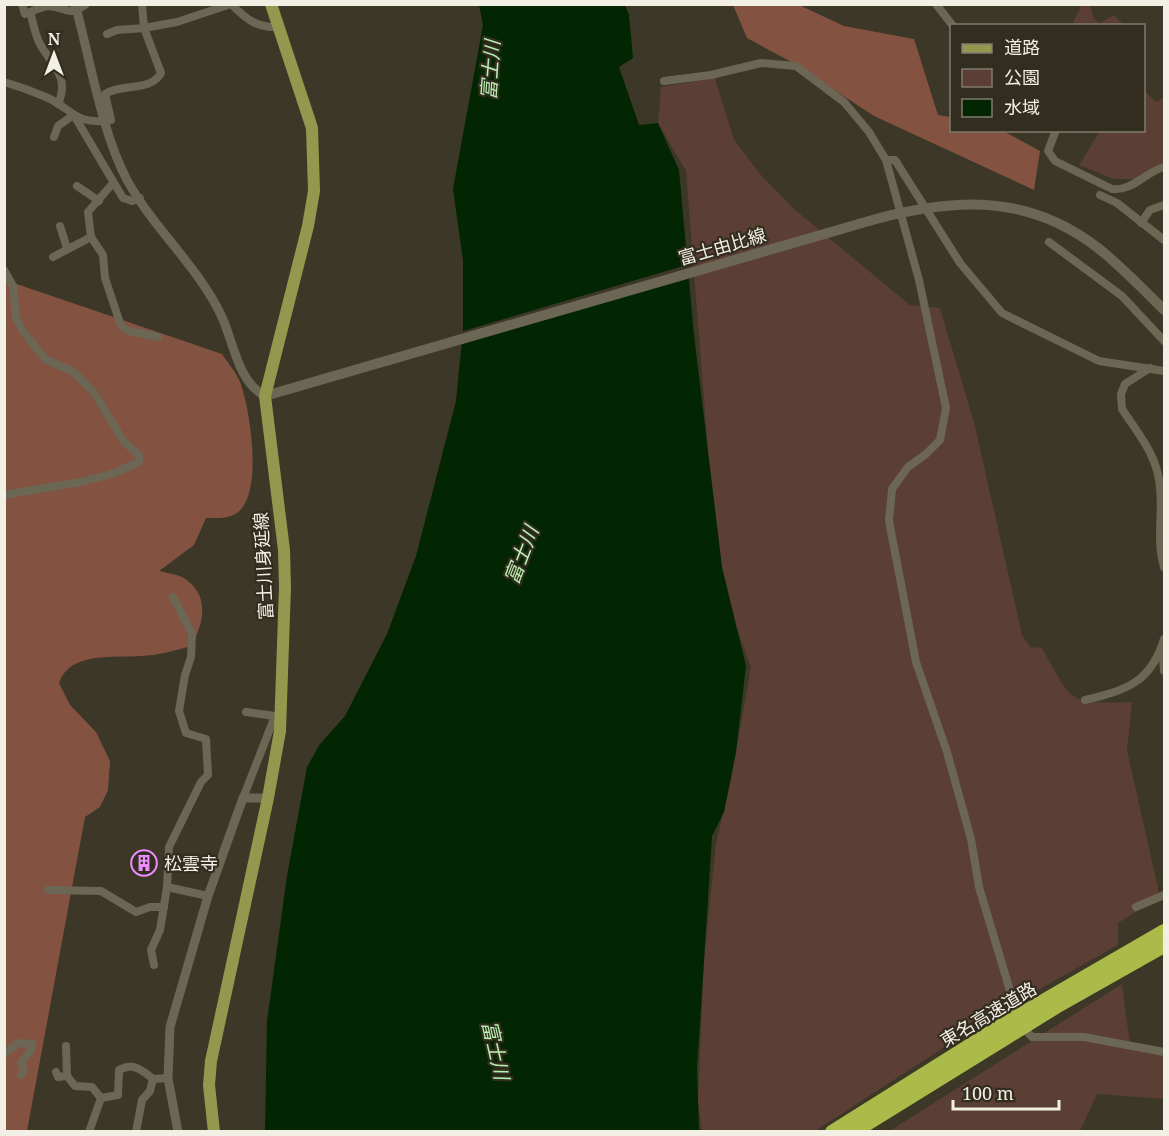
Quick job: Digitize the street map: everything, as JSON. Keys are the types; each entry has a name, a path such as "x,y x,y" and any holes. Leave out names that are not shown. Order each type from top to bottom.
{"highway":[{"name":"東名高速道路","path":"855,1131 1140,952 1164,931"},
{"name":"東名高速道路","path":"832,1131 978,1040 1140,952 1164,946"}],"main road":[{"name":"富士川身延線","path":"214,1131 209,1085 211,1061 268,798 280,731 285,587 284,550 265,396 308,226 314,191 315,157 312,128 271,4"},
{"name":"富士由比線","path":"265,396 919,208 971,202 996,205 1049,220 1075,232 1097,247 1164,310"}],"street":[{"path":"22,4 25,14"},
{"path":"58,104 65,89 63,80 40,43 30,12 49,6 64,12 86,4"},
{"path":"54,137 58,126 74,116 111,120 105,94 113,89 137,87 158,79 161,73 144,28 142,4"},
{"path":"107,34 117,30 177,22 231,4 261,28 279,27"},
{"path":"936,4 951,24"},
{"path":"76,8 105,121 127,180 202,282 221,315 244,375 253,389 265,396"},
{"path":"664,81 711,75 761,63 795,66 844,102 869,132 886,160 921,291 946,408 940,440 908,467 892,489 889,521 916,662 958,792 971,840 979,887 1020,1024 1032,1037 1084,1037 1164,1052"},
{"path":"4,82 58,104 74,116 123,198 132,201 140,198"},
{"path":"1055,132 1048,151 1055,161 1112,189 1129,186 1164,167"},
{"path":"886,160 895,160 960,263 1002,313 1099,361 1164,371"},
{"path":"113,183 88,212 91,237 103,255 105,278 121,326 129,331 158,337"},
{"path":"77,186 99,201"},
{"path":"1100,195 1117,202 1164,240"},
{"path":"1141,223 1150,210 1164,205"},
{"path":"60,226 67,248"},
{"path":"53,257 91,237"},
{"path":"1049,242 1122,296 1164,341"},
{"path":"4,270 13,286 16,318 22,330 45,359 74,372 95,394 124,442 139,455 139,462 112,474 4,495"},
{"path":"1150,368 1125,384 1121,401 1122,409 1153,455 1158,472 1161,489 1159,548 1164,567"},
{"path":"154,965 151,950 160,930 167,887 169,847 201,782 208,775 206,740 186,733 179,711 185,675 191,657 192,634 173,597"},
{"path":"1163,643 1164,671"},
{"path":"1085,700 1134,685 1163,643"},
{"path":"178,1131 168,1078 170,1027 208,896 275,716 246,712"},
{"path":"243,798 268,798"},
{"path":"167,887 208,896"},
{"path":"48,890 101,891 136,912 150,907 164,907"},
{"path":"1136,906 1164,895"},
{"path":"4,1054 18,1043 32,1044 31,1050 21,1063 24,1070 21,1075"},
{"path":"66,1046 67,1077 75,1086 92,1087 100,1098"},
{"path":"100,1098 118,1095 119,1070 124,1067 138,1067 153,1079 168,1078"},
{"path":"56,1072 58,1077 67,1077"},
{"path":"136,1131 142,1100 150,1091 153,1079"},
{"path":"89,1131 100,1098"}],"green space":[{"path":"1082,4 1090,5 1094,19 1100,23 1114,15 1123,24 1072,24"},
{"path":"715,78 734,140 760,174 794,209 910,305 940,308 975,426 1022,635 1030,647 1042,648 1060,680 1074,696 1095,702 1132,702 1127,750 1160,897 1118,923 1118,945 1002,1010 815,1131 702,1131 698,1100 704,960 716,843 731,780 751,667 718,578 686,171 658,123 661,87"},
{"path":"1145,91 1156,102 1163,98 1164,162 1139,179 1114,179 1079,165 1099,132 1145,132"},
{"path":"1122,984 1130,1045 1164,1056 1164,1099 1097,1094 1080,1131 888,1132"}],"shaded area":[{"path":"733,5 799,5 844,26 914,39 938,115 950,117 950,132 1005,132 1040,151 1034,190 874,116 795,64 747,38"},
{"path":"5,280 222,354 238,378 244,394 251,430 252,470 245,503 237,513 226,517 206,518 194,545 159,571 182,577 197,591 201,600 202,618 191,646 154,655 94,658 83,661 65,673 59,683 70,705 96,732 110,761 108,790 100,807 85,817 27,1131 5,1132"}],"water":[{"name":"富士川","path":"479,5 625,5 629,15 633,58 619,67 639,125 658,123 679,170 694,335 722,567 746,666 736,752 724,812 712,836 697,1069 699,1131 265,1132 267,1021 287,876 307,767 320,744 345,716 387,634 416,556 456,401 463,330 463,260 453,189 483,25"}],"pier":[{"path":"690,264 691,278 459,345 460,332"}],"place":[{"name":"松雲寺","path":"144,863"}]}
